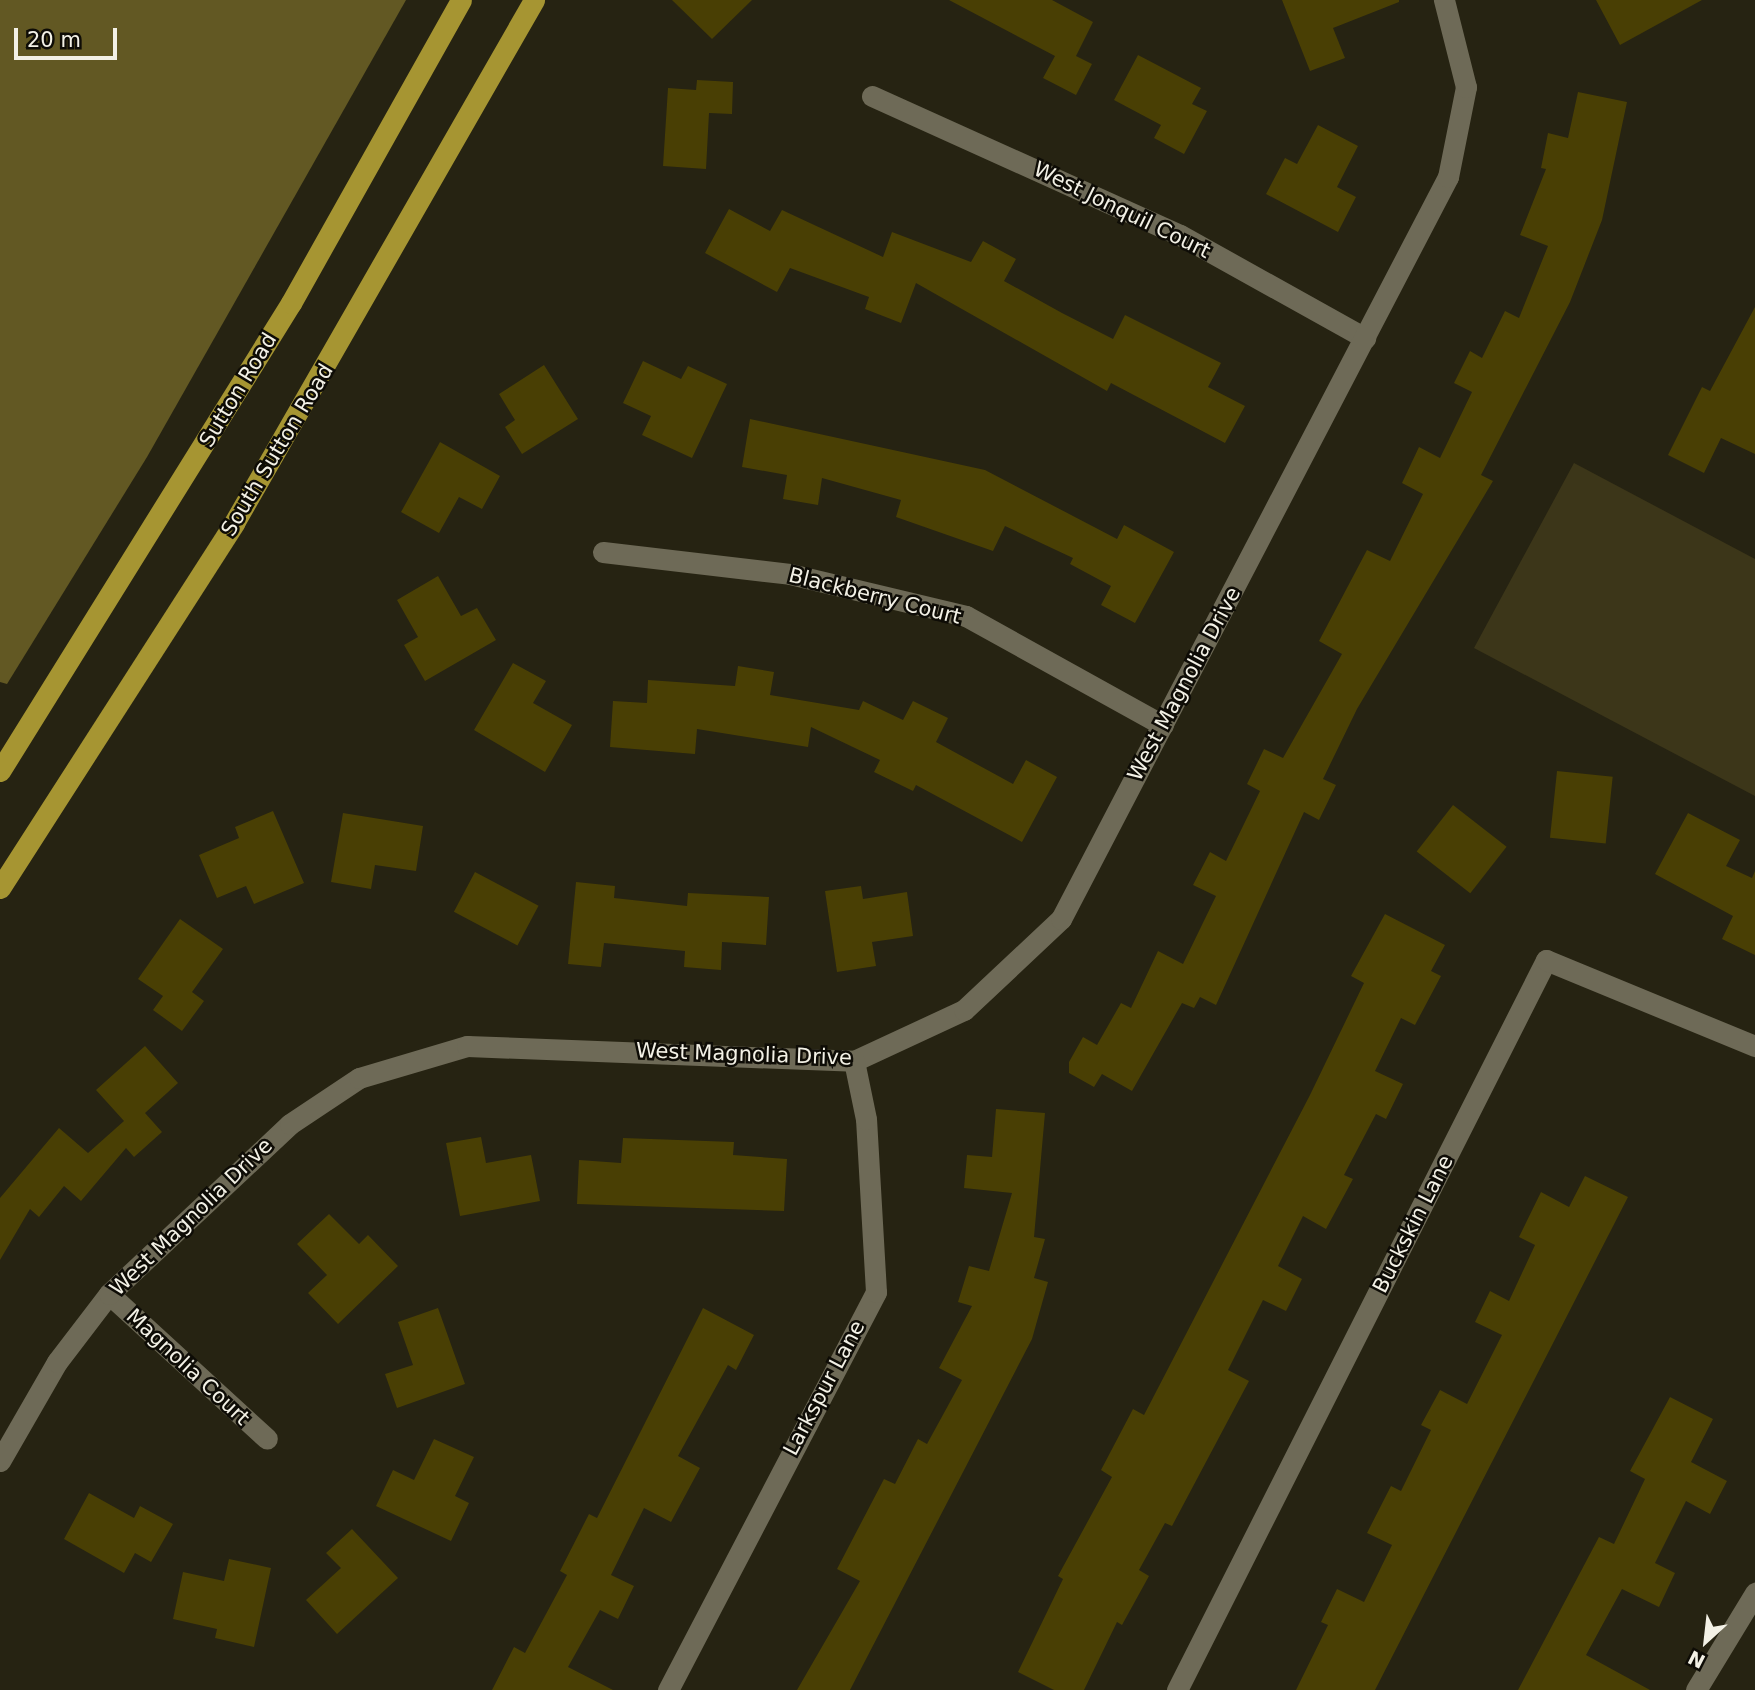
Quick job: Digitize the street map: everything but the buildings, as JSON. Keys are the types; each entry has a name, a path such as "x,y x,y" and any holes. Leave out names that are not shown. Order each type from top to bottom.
{"main road":[{"name":"Sutton Road","path":"0,771 284,314 461,0"},
{"name":"South Sutton Road","path":"0,888 241,511 534,0"}],"street":[{"name":"West Magnolia Drive","path":"0,1461 57,1362 109,1294 240,1168 359,1078 467,1046 854,1061 964,1010 1061,919 1448,177 1466,87 1444,0"},
{"name":"West Jonquil Court","path":"872,96 1180,235 1365,338"},
{"name":"Blackberry Court","path":"603,552 790,574 966,616 1163,725"},
{"name":"Buckskin Lane","path":"1177,1690 1546,960 1755,1046"},
{"name":"Larkspur Lane","path":"668,1690 876,1292 866,1119 854,1061"},
{"name":"Magnolia Court","path":"109,1294 267,1439"},
{"path":"1696,1690 1755,1593"}],"shaded area":[{"path":"0,0 406,0 147,457 7,684 0,682"},
{"path":"1574,463 1755,559 1755,796 1474,648"}]}
